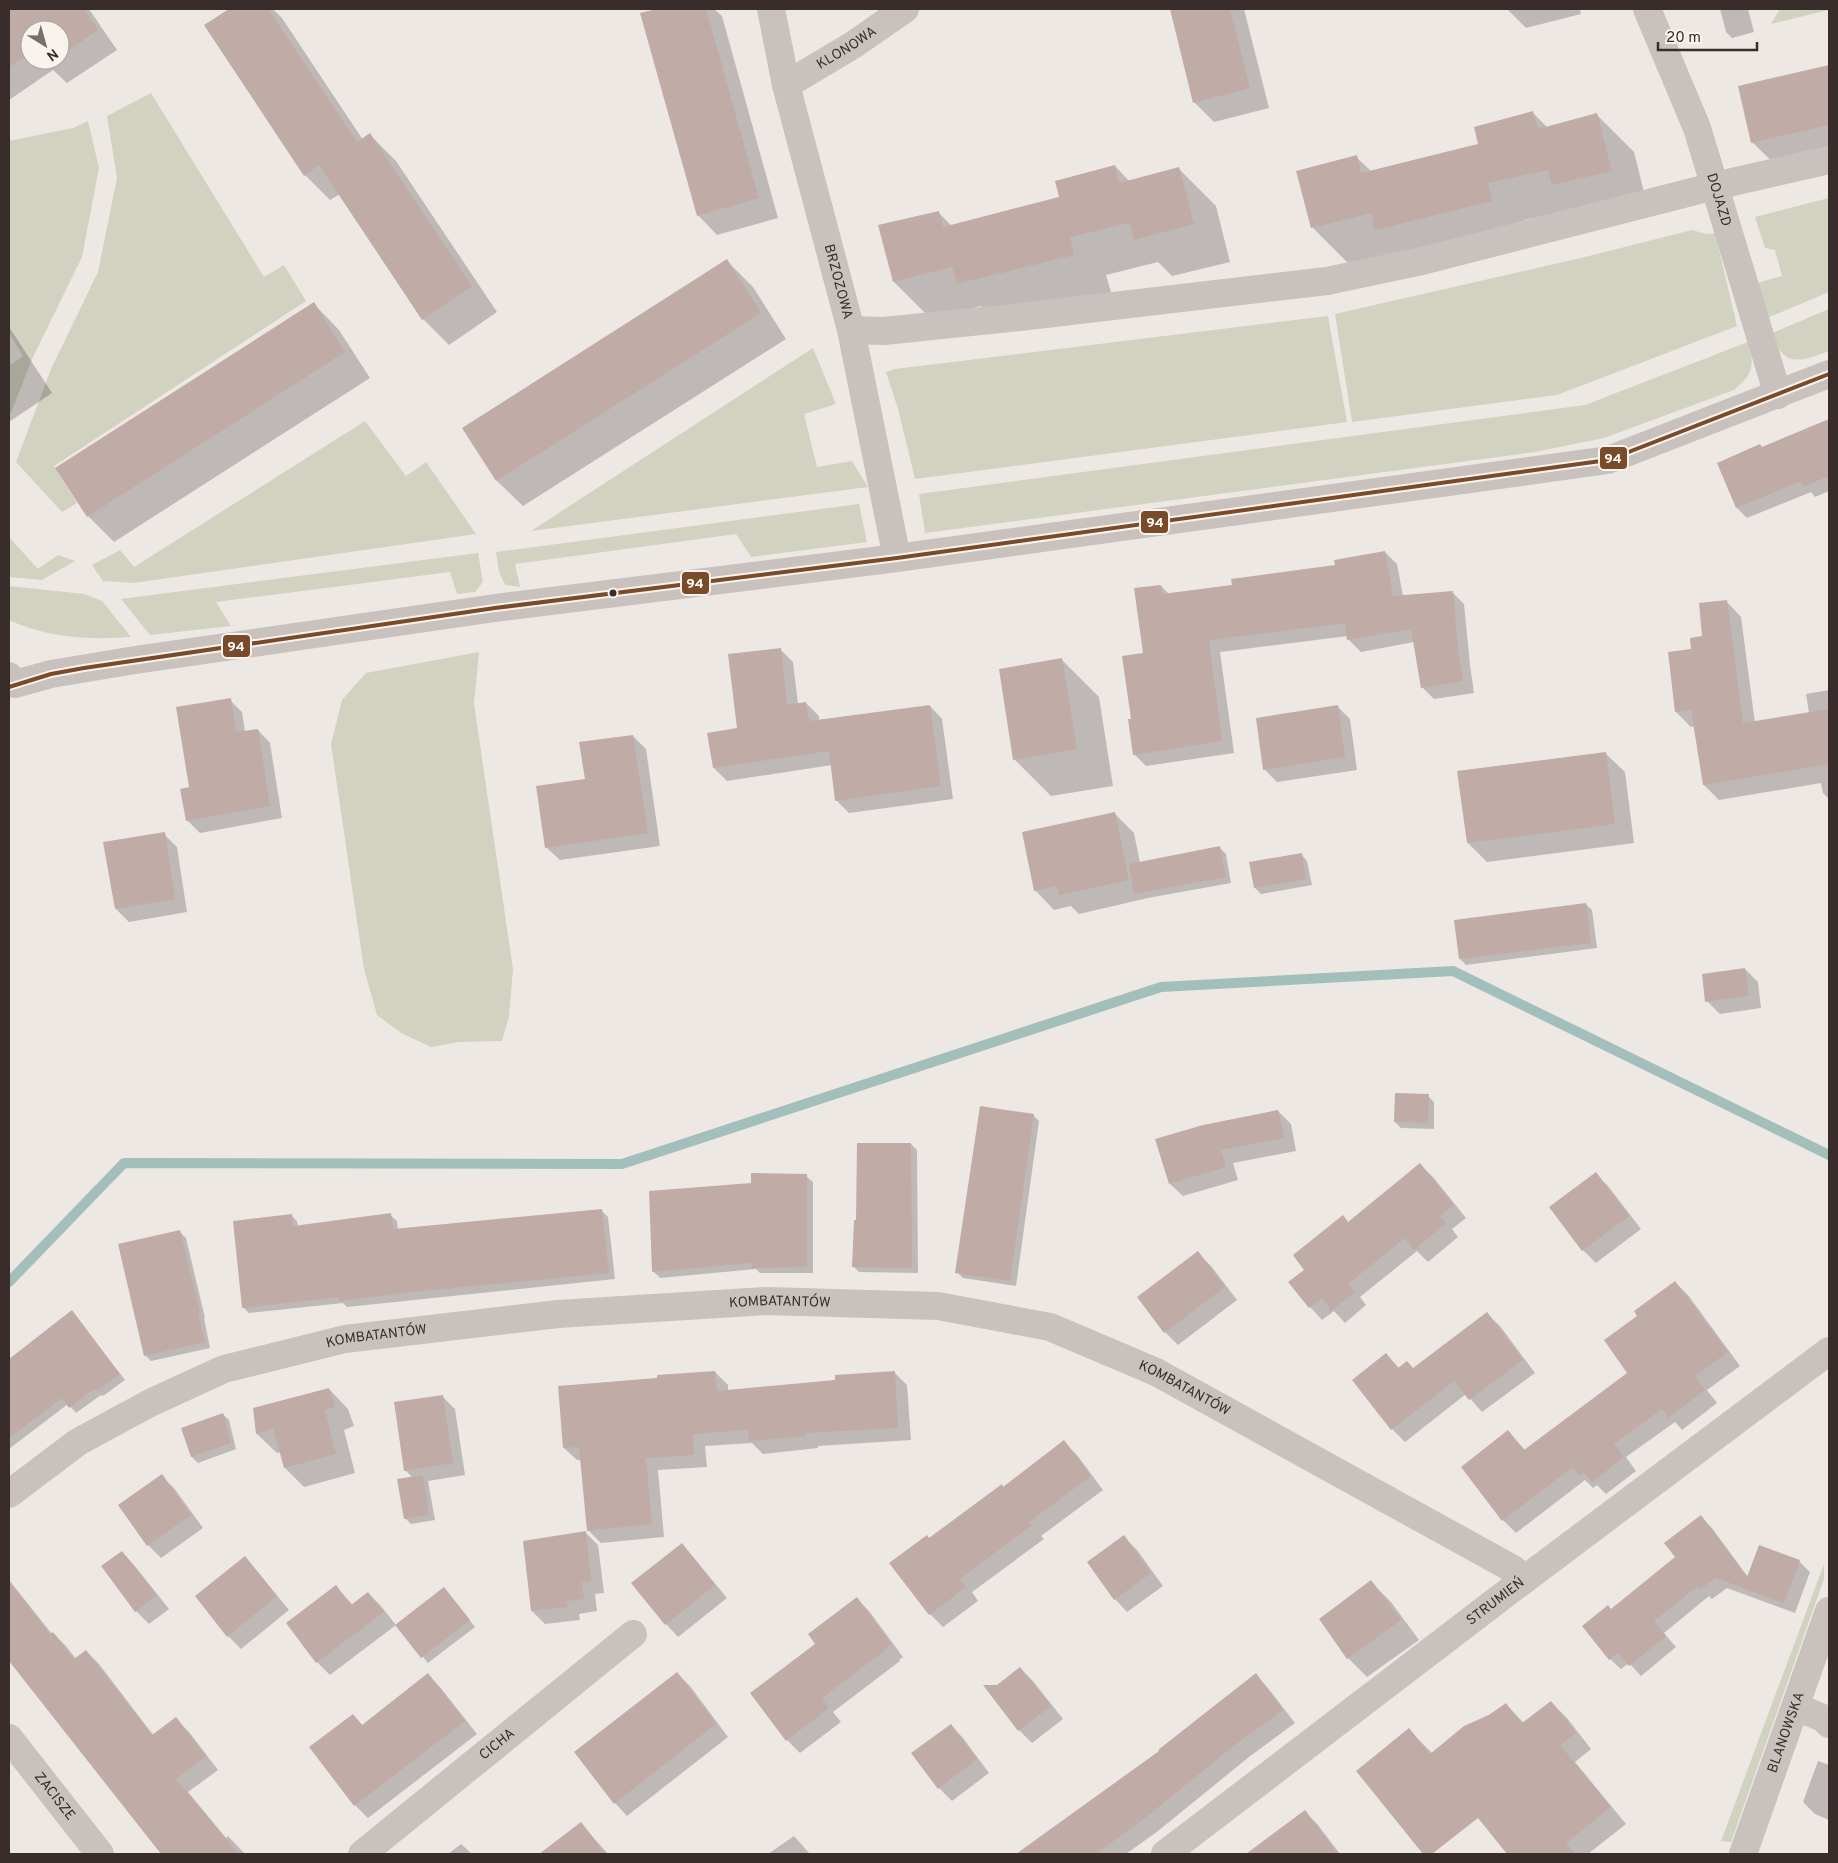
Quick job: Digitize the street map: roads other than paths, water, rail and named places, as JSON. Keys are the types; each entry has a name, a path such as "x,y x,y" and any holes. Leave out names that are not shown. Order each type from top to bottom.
{"street":[{"name":"BRZOZOWA","path":"771,9 786,85 851,330 897,558"},
{"name":"KLONOWA","path":"786,85 853,45 905,9"},
{"name":"DOJAZD","path":"1647,9 1697,128 1778,395"},
{"path":"851,330 884,331 1001,319 1327,281 1422,261 1714,186 1829,160"},
{"path":"11,682 135,660 495,608 897,558 1608,460 1829,374"},
{"name":"KOMBATANTÓW","path":"9,1494 78,1442 150,1403 224,1369 345,1339 558,1314 766,1301 938,1306 1050,1327 1156,1372 1513,1569 1525,1579"},
{"name":"STRUMIEŃ","path":"1165,1854 1525,1579 1829,1352"},
{"name":"BLANOWSKA","path":"1743,1854 1829,1611"},
{"name":"CICHA","path":"362,1854 633,1634"},
{"path":"1796,1707 1823,1718 1829,1724"},
{"name":"ZACISZE","path":"9,1738 100,1854"}],"waterway":[{"path":"9,1282 124,1163 622,1164 1161,987 1453,971 1829,1155"}]}
